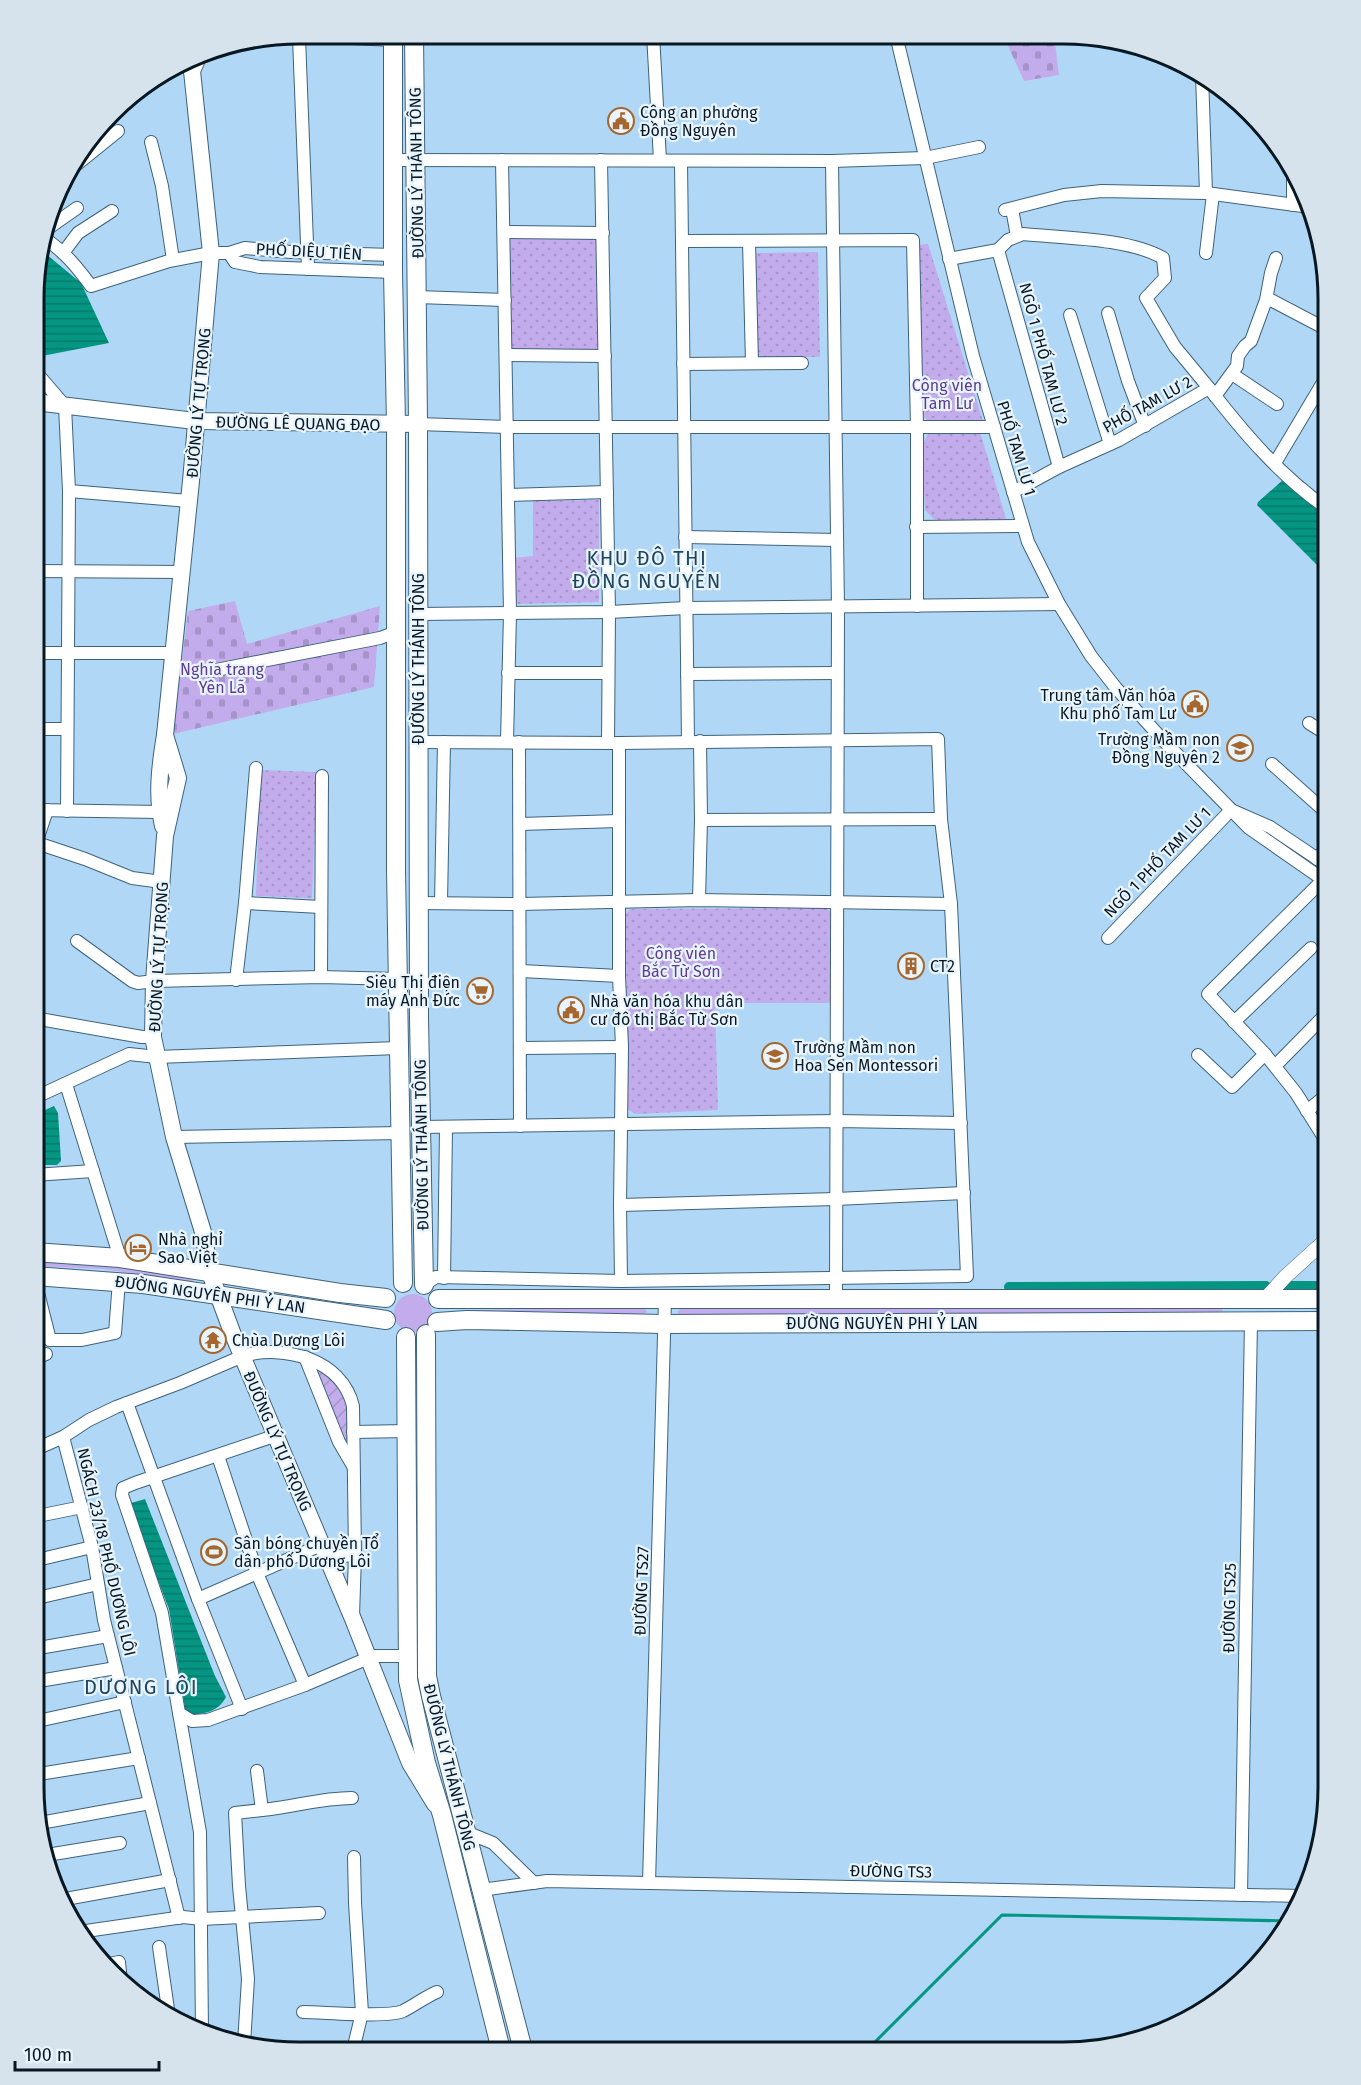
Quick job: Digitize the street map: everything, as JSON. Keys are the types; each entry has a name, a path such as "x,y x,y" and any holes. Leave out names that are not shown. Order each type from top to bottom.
{"main road":[{"name":"ĐƯỜNG LÝ THÁNH TÔNG","path":"393,44 398,1048 403,1283"},
{"name":"ĐƯỜNG LÝ THÁNH TÔNG","path":"414,44 418,424 419,1010 424,1285"},
{"name":"ĐƯỜNG LÝ TỰ TRỌNG","path":"165,836 160,812 159,773 182,573 211,253 190,68"},
{"name":"ĐƯỜNG LÊ QUANG ĐẠO","path":"44,403 195,421 418,424"},
{"name":"ĐƯỜNG LÝ TỰ TRỌNG","path":"165,735 178,778 165,836 154,981 153,1037 174,1137 203,1232 210,1272 243,1356 353,1619 410,1763 442,1815"},
{"path":"398,1011 419,1010"},
{"name":"ĐƯỜNG NGUYÊN PHI Ỷ LAN","path":"44,1253 120,1258 386,1299"},
{"name":"ĐƯỜNG NGUYÊN PHI Ỷ LAN","path":"44,1277 118,1281 386,1320"},
{"path":"414,1282 424,1285 438,1299 440,1310 431,1328 417,1337 406,1337 393,1331 386,1320 384,1308 386,1299 392,1290 403,1283 414,1282"},
{"name":"ĐƯỜNG NGUYÊN PHI Ỷ LAN","path":"438,1299 1318,1299"},
{"path":"1251,1321 1265,1299"},
{"name":"ĐƯỜNG NGUYÊN PHI Ỷ LAN","path":"431,1328 467,1320 664,1324 1318,1321"},
{"name":"ĐƯỜNG LÝ THÁNH TÔNG","path":"431,1328 427,1676 521,2042"},
{"name":"ĐƯỜNG LÝ THÁNH TÔNG","path":"406,1337 406,1656 408,1680 426,1763 442,1815 499,2042"},
{"path":"462,1894 481,1890"}],"street":[{"path":"298,44 308,269"},
{"path":"654,44 660,160"},
{"name":"PHỐ TAM LƯ 1","path":"899,44 973,356 1028,542 1059,604 1091,656 1116,688 1162,739 1249,828 1318,874"},
{"path":"1203,85 1209,194 1206,253"},
{"path":"86,157 118,131"},
{"path":"151,142 162,186 172,260"},
{"path":"394,160 832,161 925,158 979,147"},
{"path":"502,160 510,613 508,673 520,824 520,1126"},
{"path":"601,160 609,612 608,673 619,820 619,976 622,1047 621,1281"},
{"path":"681,160 687,674 701,820 699,900"},
{"path":"832,161 838,608 836,1299"},
{"path":"1293,190 1293,205"},
{"path":"1017,237 1008,210 1064,195 1102,191 1209,194 1300,206"},
{"path":"55,223 76,208"},
{"path":"63,253 78,233 112,211"},
{"path":"504,232 603,233"},
{"path":"949,259 998,250 1008,240 1023,234 1129,245 1152,252 1163,258 1165,278 1146,298 1175,347 1212,392 1232,374 1237,366 1238,356 1251,341 1267,298 1276,258"},
{"path":"682,241 913,240 917,427 917,606"},
{"path":"750,241 752,363"},
{"name":"PHỐ DIỆU TIÊN","path":"50,242 75,264 91,286 172,260 211,253 229,253 244,248 393,263"},
{"name":"NGÕ 1 PHỐ TAM LƯ 2","path":"998,250 1059,467"},
{"name":"PHỐ DIỆU TIÊN","path":"229,253 236,262 260,267 308,269 393,263"},
{"path":"417,297 505,300"},
{"path":"1267,298 1318,325"},
{"path":"1108,313 1128,381 1145,426"},
{"path":"1070,315 1110,444"},
{"path":"506,355 605,356"},
{"path":"683,364 802,363"},
{"path":"1232,374 1276,404"},
{"path":"44,382 65,406 69,491 67,811"},
{"path":"1275,463 1318,391"},
{"name":"PHỐ TAM LƯ 2","path":"1013,492 1212,392 1236,423 1275,463 1318,501"},
{"path":"418,424 507,427 606,425 994,428"},
{"path":"69,491 189,501"},
{"path":"508,495 607,492"},
{"path":"916,527 1023,526"},
{"path":"685,537 837,540"},
{"path":"44,572 182,573"},
{"path":"418,614 609,612 686,608 1059,604"},
{"path":"211,671 380,638 396,632"},
{"path":"44,652 173,653"},
{"path":"508,673 608,673"},
{"path":"687,674 837,673"},
{"path":"1309,723 1318,729"},
{"path":"44,729 67,729"},
{"path":"418,742 614,743 938,739 941,819 951,904 967,1276 621,1281 436,1278 424,1285"},
{"path":"441,903 444,742"},
{"path":"1272,764 1318,805"},
{"path":"236,980 256,768"},
{"path":"321,977 322,776"},
{"path":"44,810 160,812"},
{"name":"PHỐ TAM LƯ 1","path":"1231,810 1270,827 1317,859"},
{"name":"NGÕ 1 PHỐ TAM LƯ 1","path":"1108,938 1231,810"},
{"path":"701,820 941,819"},
{"path":"520,824 619,820"},
{"path":"44,845 132,878 162,882"},
{"path":"1318,889 1208,994 1275,1066 1296,1093 1318,1128"},
{"path":"419,903 520,904 699,900 951,904"},
{"path":"245,903 321,907"},
{"path":"77,941 138,983 321,977 398,979"},
{"path":"1234,1022 1311,948"},
{"path":"521,971 619,976"},
{"path":"44,1020 153,1037"},
{"path":"1275,1066 1318,1022"},
{"path":"521,1048 622,1047"},
{"path":"44,1094 129,1054 157,1056 398,1048"},
{"path":"1198,1054 1232,1087 1265,1054"},
{"path":"66,1084 120,1258"},
{"path":"1307,1111 1318,1102"},
{"path":"420,1127 837,1121 961,1123"},
{"path":"444,1278 446,1127"},
{"path":"174,1137 401,1133"},
{"path":"44,1174 93,1171"},
{"path":"620,1205 964,1193"},
{"path":"1265,1299 1318,1247"},
{"path":"44,1316 50,1340 82,1340 115,1333 118,1281"},
{"name":"ĐƯỜNG TS27","path":"649,1883 665,1299"},
{"name":"ĐƯỜNG TS25","path":"1241,1895 1251,1321"},
{"path":"44,1445 63,1437 89,1420 243,1356 264,1352 305,1357 327,1368 341,1381 351,1400 355,1555 353,1619"},
{"path":"305,1357 339,1442 354,1468"},
{"path":"127,1403 198,1599 242,1709"},
{"path":"353,1432 406,1431"},
{"path":"202,2022 200,1832 162,1613 122,1495 123,1488 277,1436"},
{"name":"NGÁCH 23/18 PHỐ DƯƠNG LÔI","path":"63,1437 92,1547 108,1636 179,1918"},
{"path":"218,1456 257,1573 305,1685"},
{"path":"44,1515 82,1507"},
{"path":"44,1558 92,1547"},
{"path":"198,1599 257,1573 324,1551 355,1555"},
{"path":"44,1596 98,1584"},
{"path":"44,1647 108,1636"},
{"path":"179,1713 185,1718 198,1722 242,1709 368,1658 384,1655 406,1656"},
{"path":"44,1680 116,1668"},
{"path":"44,1720 125,1702"},
{"path":"44,1773 139,1758"},
{"path":"257,1771 262,1810"},
{"path":"244,2036 248,1979 235,1813 282,1808 330,1798 352,1797"},
{"path":"46,1822 150,1803"},
{"path":"466,1832 493,1843 534,1883"},
{"path":"52,1854 120,1843"},
{"path":"354,1857 362,2013 355,2042"},
{"path":"70,1898 170,1880"},
{"name":"ĐƯỜNG TS3","path":"481,1890 548,1881 1292,1896"},
{"path":"88,1931 179,1918 242,1918 319,1913"},
{"path":"159,1947 167,2005"},
{"path":"303,2012 402,2012 422,1998 437,1992"}],"green space":[{"path":"1007,44 1055,44 1059,75 1024,81"},
{"path":"509,238 598,239 597,351 508,350"},
{"name":"Công viên Tam Lư","path":"928,244 983,421 928,421 920,411 917,245"},
{"path":"818,252 820,357 756,357 754,253"},
{"name":"Công viên Tam Lư","path":"980,432 1007,522 936,521 925,510 922,444 929,433"},
{"path":"599,500 599,602 518,604 512,597 510,558 533,556 533,501"},
{"name":"Nghĩa trang Yên Lã","path":"235,601 247,644 380,606 374,687 173,734 188,611"},
{"path":"260,770 317,772 312,898 256,896"},
{"name":"Công viên Bắc Từ Sơn","path":"825,908 833,913 832,1003 715,1003 718,1110 636,1114 627,1109 626,914 630,909"},
{"path":"44,1263 110,1266 189,1276 194,1280 192,1282 103,1269 44,1266"},
{"path":"413,1294 427,1299 432,1313 427,1327 413,1332 399,1327 394,1313 399,1299"},
{"path":"1224,1306 1222,1312 680,1315 677,1312 681,1308"},
{"path":"645,1308 647,1312 644,1314 465,1315 462,1312 466,1310"},
{"path":"315,1366 336,1380 345,1396 349,1420 345,1443"}],"shaded area":[{"path":"47,255 81,283 109,343 44,356 44,282"},
{"path":"1284,479 1318,507 1318,566 1257,505"},
{"path":"54,1106 58,1113 61,1161 57,1165 44,1165 44,1110"},
{"path":"145,1499 215,1676 226,1697 219,1706 209,1712 186,1715 169,1609 137,1526 131,1503"}],"waterway":[{"path":"1009,1287 1266,1286"},
{"path":"1287,1286 1318,1286"},
{"path":"875,2042 1002,1915 1279,1921"}],"place":[{"name":"Công an phường Đồng Nguyên","path":"621,121"},
{"name":"Trung tâm Văn hóa Khu phố Tam Lư","path":"1195,704"},
{"name":"Trường Mầm non Đồng Nguyên 2","path":"1240,748"},
{"name":"CT2","path":"911,966"},
{"name":"Siêu Thị điện máy Anh Đức","path":"480,991"},
{"name":"Nhà văn hóa khu dân cư đô thị Bắc Từ Sơn","path":"571,1010"},
{"name":"Trường Mầm non Hoa Sen Montessori","path":"775,1056"},
{"name":"Nhà nghỉ Sao Việt","path":"138,1248"},
{"name":"Chùa Dương Lôi","path":"213,1340"},
{"name":"Sân bóng chuyền Tổ dân phố Dương Lôi","path":"214,1552"}],"district":[{"name":"KHU ĐÔ THỊ ĐỒNG NGUYÊN","path":"647,570"},
{"name":"DƯƠNG LÔI","path":"141,1687"}]}
